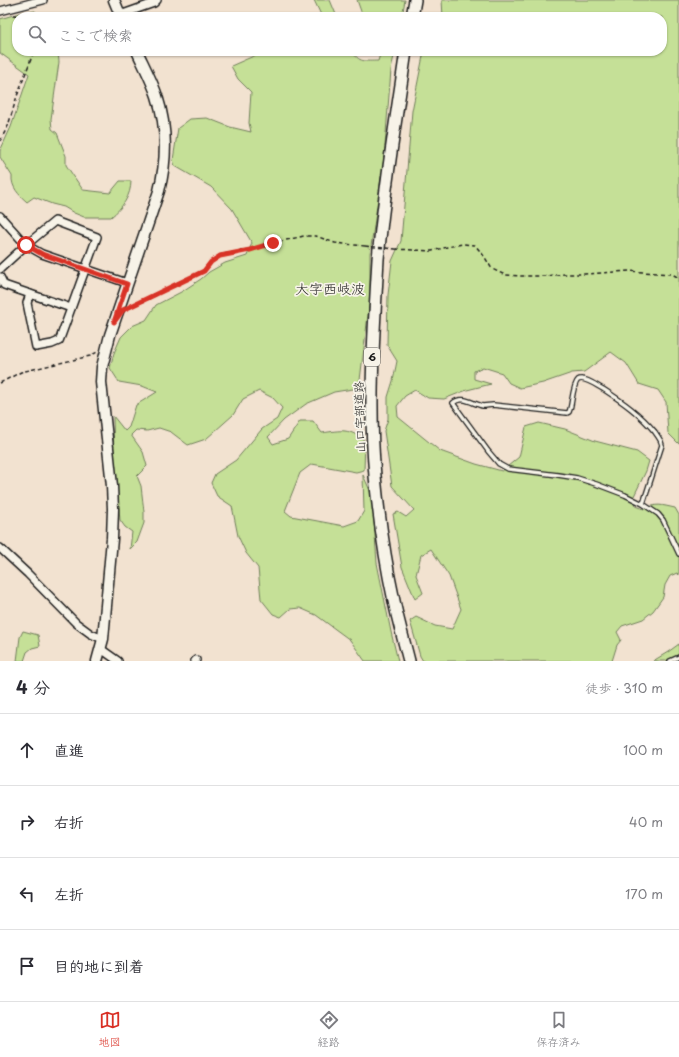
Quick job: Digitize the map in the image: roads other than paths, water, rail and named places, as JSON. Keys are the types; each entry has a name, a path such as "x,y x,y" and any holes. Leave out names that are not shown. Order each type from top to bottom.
{"main road":[{"path":"413,12 415,0"},
{"name":"山口宇部道路","path":"405,56 394,131 378,260 372,392 375,476 386,561 409,661"}],"street":[{"path":"0,11 43,0"},
{"path":"114,0 119,12"},
{"path":"131,12 154,3 157,0"},
{"path":"97,661 103,639 112,539 113,509 112,486 100,382 102,367 106,348 159,191 165,162 164,127 161,110 151,81 139,56"},
{"path":"0,216 26,245 42,254 127,284"},
{"path":"0,268 56,221 97,236 59,341 36,347 27,303 30,294"},
{"path":"0,277 4,284 71,308"},
{"path":"0,548 76,623 91,634 103,639"},
{"path":"101,650 118,661"}],"lane":[{"path":"643,504 662,445 661,440 648,423 635,411 622,401 590,382 584,379 577,381 574,386 570,409 567,413 493,405 482,406 461,399 453,403 499,464 508,469 577,478 625,495 658,514 663,520 679,554"},
{"path":"670,661 679,657"}],"district":[{"name":"大字西岐波","path":"330,289"}]}
